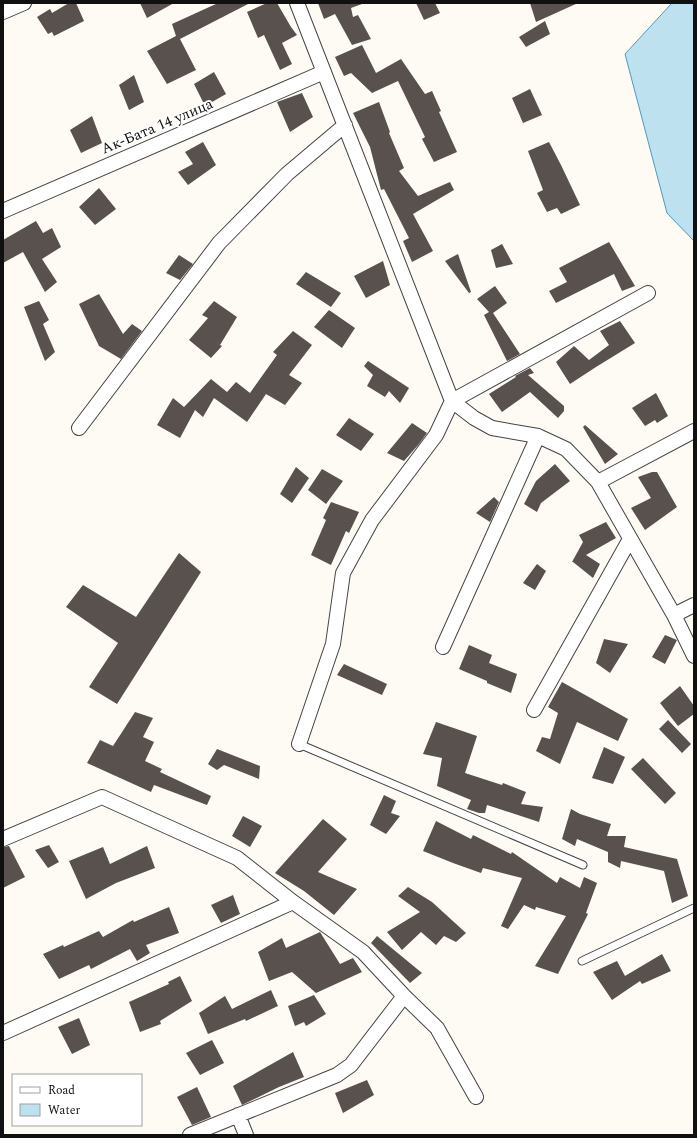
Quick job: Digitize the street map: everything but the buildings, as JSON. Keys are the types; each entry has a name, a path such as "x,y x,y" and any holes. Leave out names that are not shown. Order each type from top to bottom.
{"street":[{"path":"3,12 24,3"},
{"path":"298,3 452,401 474,418 492,428 538,436 566,449 598,482 674,615 694,656"},
{"name":"Ак-Бата 14 улица","path":"3,211 324,72"},
{"path":"79,428 219,243 287,174 345,125"},
{"path":"299,744 333,644 343,573 372,520 436,435 452,401 648,293"},
{"path":"598,482 694,432"},
{"path":"443,647 538,436"},
{"path":"534,710 630,539"},
{"path":"674,615 694,605"},
{"path":"3,838 102,797 237,858 293,902 363,952 404,996 437,1028 476,1097"},
{"path":"3,1033 293,902"},
{"path":"190,1135 337,1075 351,1065 404,996"},
{"path":"238,1115 246,1135"}],"lane":[{"path":"299,744 583,865"},
{"path":"582,961 694,908"}],"water":[{"path":"672,3 694,3 694,241 667,213 625,54"}]}
